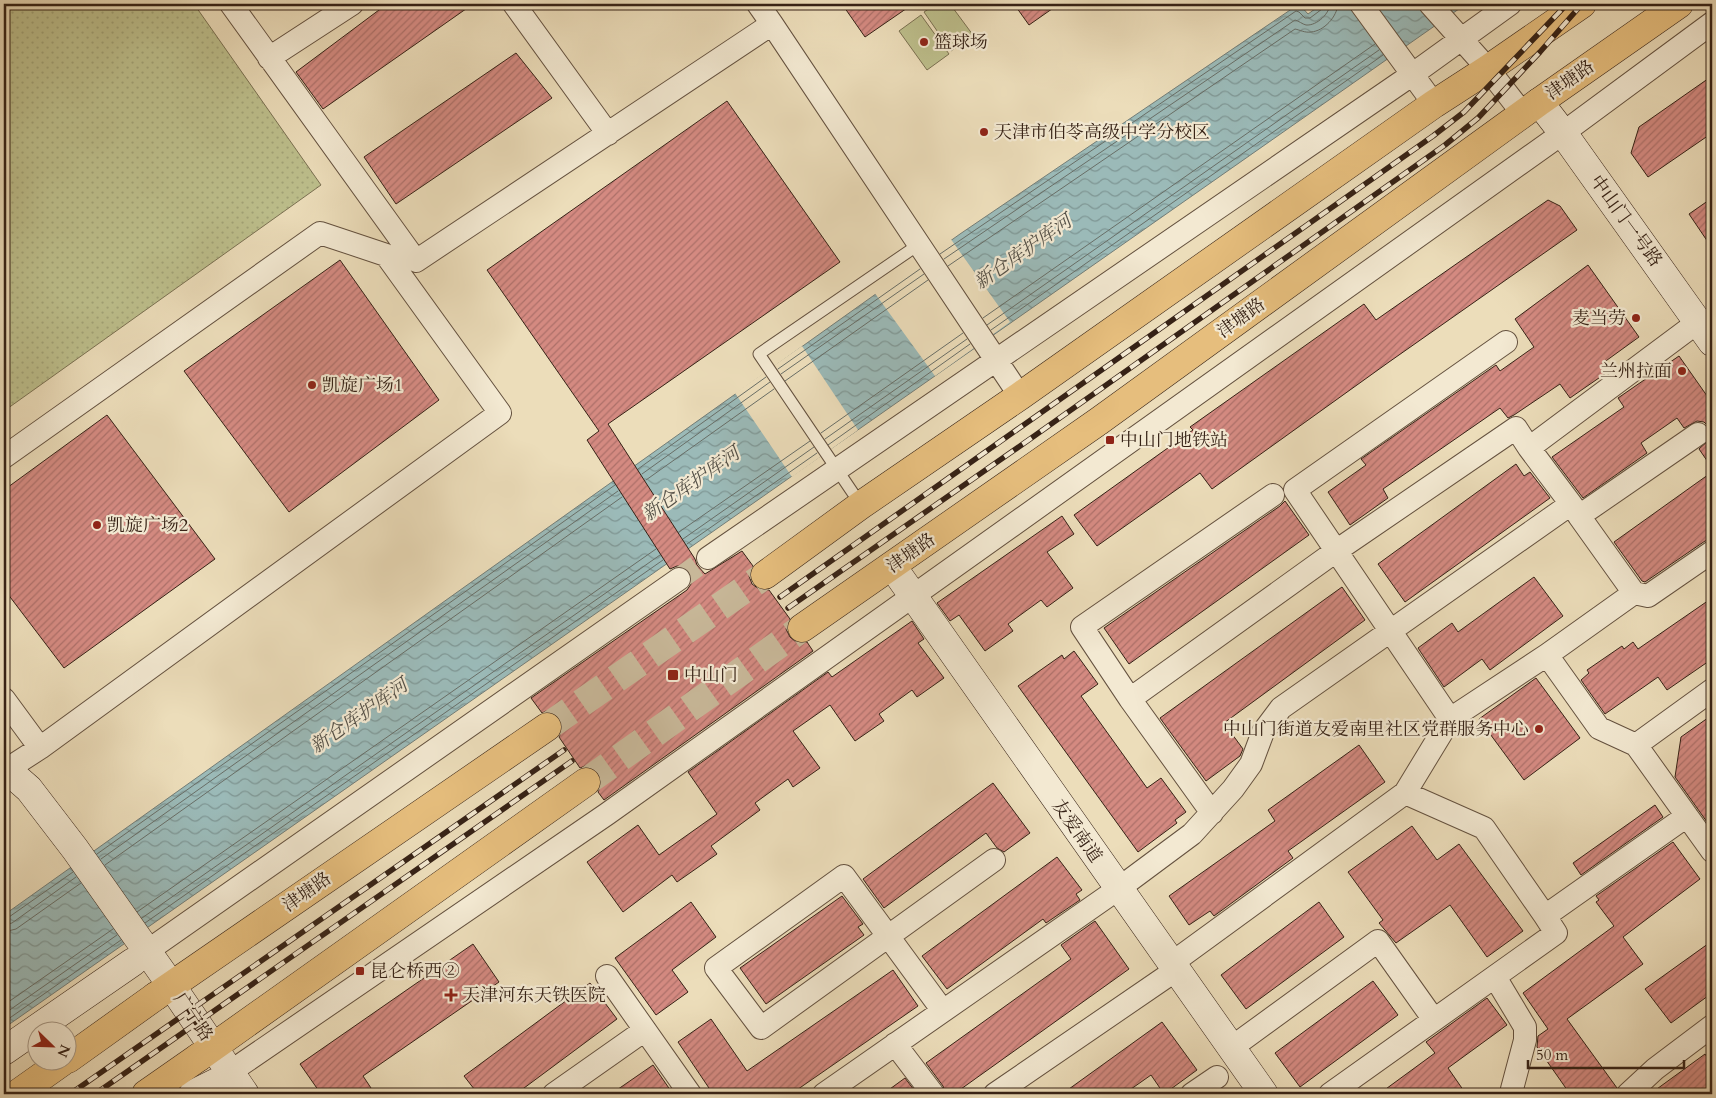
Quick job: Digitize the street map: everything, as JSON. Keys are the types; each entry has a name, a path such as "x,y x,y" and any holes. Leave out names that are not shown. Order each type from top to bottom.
{"main road":[{"path":"765,575 1434,104 1488,70 1582,4"},
{"name":"津塘路","path":"802,628 1099,421 1531,108 1679,4"},
{"name":"津塘路","path":"78,1052 547,727"},
{"path":"146,1094 586,782"},
{"name":"津塘路","path":"17,1094 52,1070"}],"street":[{"path":"231,4 416,261 772,24"},
{"path":"270,58 352,4"},
{"path":"514,4 608,134"},
{"path":"758,4 1020,396"},
{"path":"1361,4 1434,104"},
{"path":"708,558 1412,74 1510,4"},
{"path":"1435,11 1488,70 1531,108"},
{"path":"193,1094 229,1086 607,814 1563,133 1712,23"},
{"name":"中山门一号路","path":"1531,108 1563,133 1705,332"},
{"path":"4,457 320,233 386,255 500,413 40,748 5,769"},
{"path":"1529,448 1705,332"},
{"path":"1450,719 1295,490 1506,342"},
{"path":"1130,699 1336,551 1516,428 1634,593 1648,596 1712,552"},
{"path":"824,1094 1118,889 1184,839 1212,813 1233,789 1251,764 1263,732 1281,708 1391,631 1575,510 1698,434"},
{"path":"1212,813 1130,699 1082,627 1272,495"},
{"name":"友爱南道","path":"892,566 1264,1094"},
{"path":"4,1051 136,951 679,579"},
{"path":"995,1094 1174,967 1405,793 1450,719 1548,655 1634,593"},
{"path":"1548,655 1599,728 1636,745 1712,852"},
{"path":"1636,745 1712,690"},
{"path":"4,699 21,725 40,748"},
{"name":"广宁路","path":"5,769 29,789 67,854 229,1086"},
{"path":"1330,1094 1556,933 1484,828 1405,793"},
{"path":"1545,916 1687,816"},
{"path":"943,1011 887,936 844,876 716,968 761,1028 887,936 994,860"},
{"path":"1231,1048 1378,941 1434,1020"},
{"path":"607,976 690,1094"},
{"path":"1495,976 1525,1026 1525,1040 1514,1092"},
{"path":"1628,1094 1655,1069 1712,1026"},
{"path":"554,1094 645,1030"},
{"path":"895,1044 933,1094"},
{"path":"171,1094 206,1053"},
{"path":"1192,1094 1217,1076"}],"lane":[{"path":"862,505 759,354 924,253"}],"green space":[{"path":"4,4 194,4 321,185 4,411"},
{"name":"篮球场","path":"936,4 950,4 973,35 951,51 924,12"},
{"name":"篮球场","path":"921,15 949,54 927,70 899,31"}],"water":[{"name":"新仓库护库河","path":"1299,4 1308,14 1322,4 1466,4 4,1028 4,915 960,234"}],"pier":[{"path":"950,238 1010,322 935,376 874,292"},
{"path":"802,346 858,430 792,477 735,393"}],"building":[{"path":"387,4 473,4 323,109 296,72"},
{"path":"842,4 913,4 865,37"},
{"path":"1014,4 1059,4 1029,25"},
{"path":"516,53 552,98 396,204 364,157"},
{"path":"1712,76 1712,133 1648,177 1631,153 1639,127"},
{"path":"727,101 840,262 608,424 695,559 697,565 705,574 742,551 753,566 749,576 752,584 759,589 769,590 790,619 786,629 790,637 796,642 807,642 813,651 604,800 598,792 602,781 598,773 592,768 585,766 580,768 559,737 563,726 560,718 546,711 542,713 531,698 687,590 691,584 692,577 684,567 677,566 670,569 587,440 599,431 487,270"},
{"path":"1712,198 1712,248 1689,214"},
{"path":"1548,200 1560,206 1577,230 1212,489 1200,473 1097,546 1074,515 1193,430 1190,427 1364,304 1376,320"},
{"name":"凯旋广场1","path":"340,260 439,400 289,512 184,371"},
{"path":"1588,265 1639,337 1603,363 1609,371 1570,398 1560,384 1508,418 1500,408 1383,489 1388,498 1350,525 1328,492 1366,465 1361,459 1496,365 1500,371 1534,347 1515,319"},
{"path":"1679,356 1712,403 1712,468 1699,449 1710,439 1711,432 1708,426 1704,422 1697,421 1684,428 1677,418 1641,443 1647,453 1583,498 1552,457 1624,407 1618,398"},
{"name":"凯旋广场2","path":"107,415 215,559 64,668 4,589 4,490"},
{"path":"1516,464 1524,476 1530,472 1550,498 1405,602 1378,564"},
{"path":"1712,472 1712,539 1705,541 1645,582 1642,581 1614,542"},
{"path":"1285,501 1309,535 1129,664 1104,628"},
{"path":"1062,516 1074,534 1047,552 1073,588 1047,607 1041,600 1008,624 1013,631 985,651 959,615 950,621 937,603"},
{"path":"1534,577 1563,616 1490,670 1482,659 1444,687 1418,648 1452,623 1458,632"},
{"path":"1342,587 1365,620 1224,723 1243,749 1240,756 1206,781 1160,718"},
{"path":"1712,598 1712,659 1667,690 1658,677 1605,714 1581,680 1589,673 1587,670 1622,646 1624,649 1633,642 1638,649"},
{"path":"912,621 924,639 918,643 944,678 917,697 912,690 879,714 884,721 855,741 830,705 793,731 820,768 793,787 788,779 755,803 760,810 711,846 717,854 677,882 672,875 623,912 587,862 638,825 659,855 717,814 688,772 828,672 832,677"},
{"path":"1074,651 1098,684 1081,696 1147,788 1161,778 1186,812 1175,820 1177,823 1138,852 1018,686 1062,655 1064,659"},
{"path":"1536,678 1580,738 1524,780 1479,719"},
{"path":"1712,715 1712,829 1675,777 1681,737"},
{"path":"1359,745 1385,782 1288,851 1293,858 1214,916 1210,911 1189,925 1169,896 1275,821 1268,810"},
{"path":"993,783 1030,833 1004,852 997,848 986,833 884,908 863,879"},
{"path":"1655,805 1663,817 1581,875 1573,863"},
{"path":"1412,826 1437,860 1459,844 1523,931 1487,957 1450,905 1396,943 1379,923 1383,920 1348,872"},
{"path":"1673,842 1700,879 1623,937 1643,964 1567,1019 1617,1088 1615,1094 1570,1094 1537,1047 1538,1036 1548,1029 1523,993 1614,926 1596,902 1599,900 1596,896"},
{"path":"1057,857 1082,890 1076,894 1080,900 1046,923 1043,919 947,989 922,956"},
{"path":"842,896 863,924 858,927 864,935 766,1004 740,968"},
{"path":"691,902 716,937 672,970 688,992 656,1015 615,958"},
{"path":"1319,902 1344,937 1246,1009 1221,975"},
{"path":"1095,921 1129,969 954,1094 946,1094 943,1086 926,1063 1071,959 1061,945"},
{"path":"1712,941 1712,993 1671,1023 1645,989"},
{"path":"473,944 499,982 363,1076 375,1094 321,1094 300,1064"},
{"path":"893,970 918,1006 791,1094 713,1094 678,1042 711,1019 747,1071"},
{"path":"1373,981 1398,1015 1300,1087 1275,1053"},
{"path":"590,983 617,1019 516,1094 478,1094 464,1076"},
{"path":"1487,998 1507,1025 1448,1068 1466,1094 1379,1094 1435,1053 1426,1042"},
{"path":"1162,1022 1197,1070 1164,1094 1151,1075 1124,1094 1062,1094"},
{"path":"1705,1054 1712,1064 1712,1094 1650,1094"},
{"path":"653,1065 673,1094 611,1094"},
{"path":"905,1078 917,1094 883,1094"}],"tunnel":[{"path":"679,579 708,558"},
{"path":"547,727 765,575"},
{"path":"586,782 802,628"}],"railway":[{"path":"780,597 1433,136 1464,112 1567,4"},
{"path":"788,608 1445,145 1478,118 1582,4"},
{"path":"70,1094 564,750"},
{"path":"95,1094 572,761"}],"place":[{"name":"篮球场","path":"924,42"},
{"name":"天津市伯苓高级中学分校区","path":"984,132"},
{"name":"麦当劳","path":"1636,318"},
{"name":"兰州拉面","path":"1682,371"},
{"name":"凯旋广场1","path":"312,385"},
{"name":"中山门地铁站","path":"1110,440"},
{"name":"凯旋广场2","path":"97,525"},
{"name":"中山门","path":"673,675"},
{"name":"中山门街道友爱南里社区党群服务中心","path":"1539,729"},
{"name":"昆仑桥西②","path":"360,971"},
{"name":"天津河东天铁医院","path":"451,995"}]}
